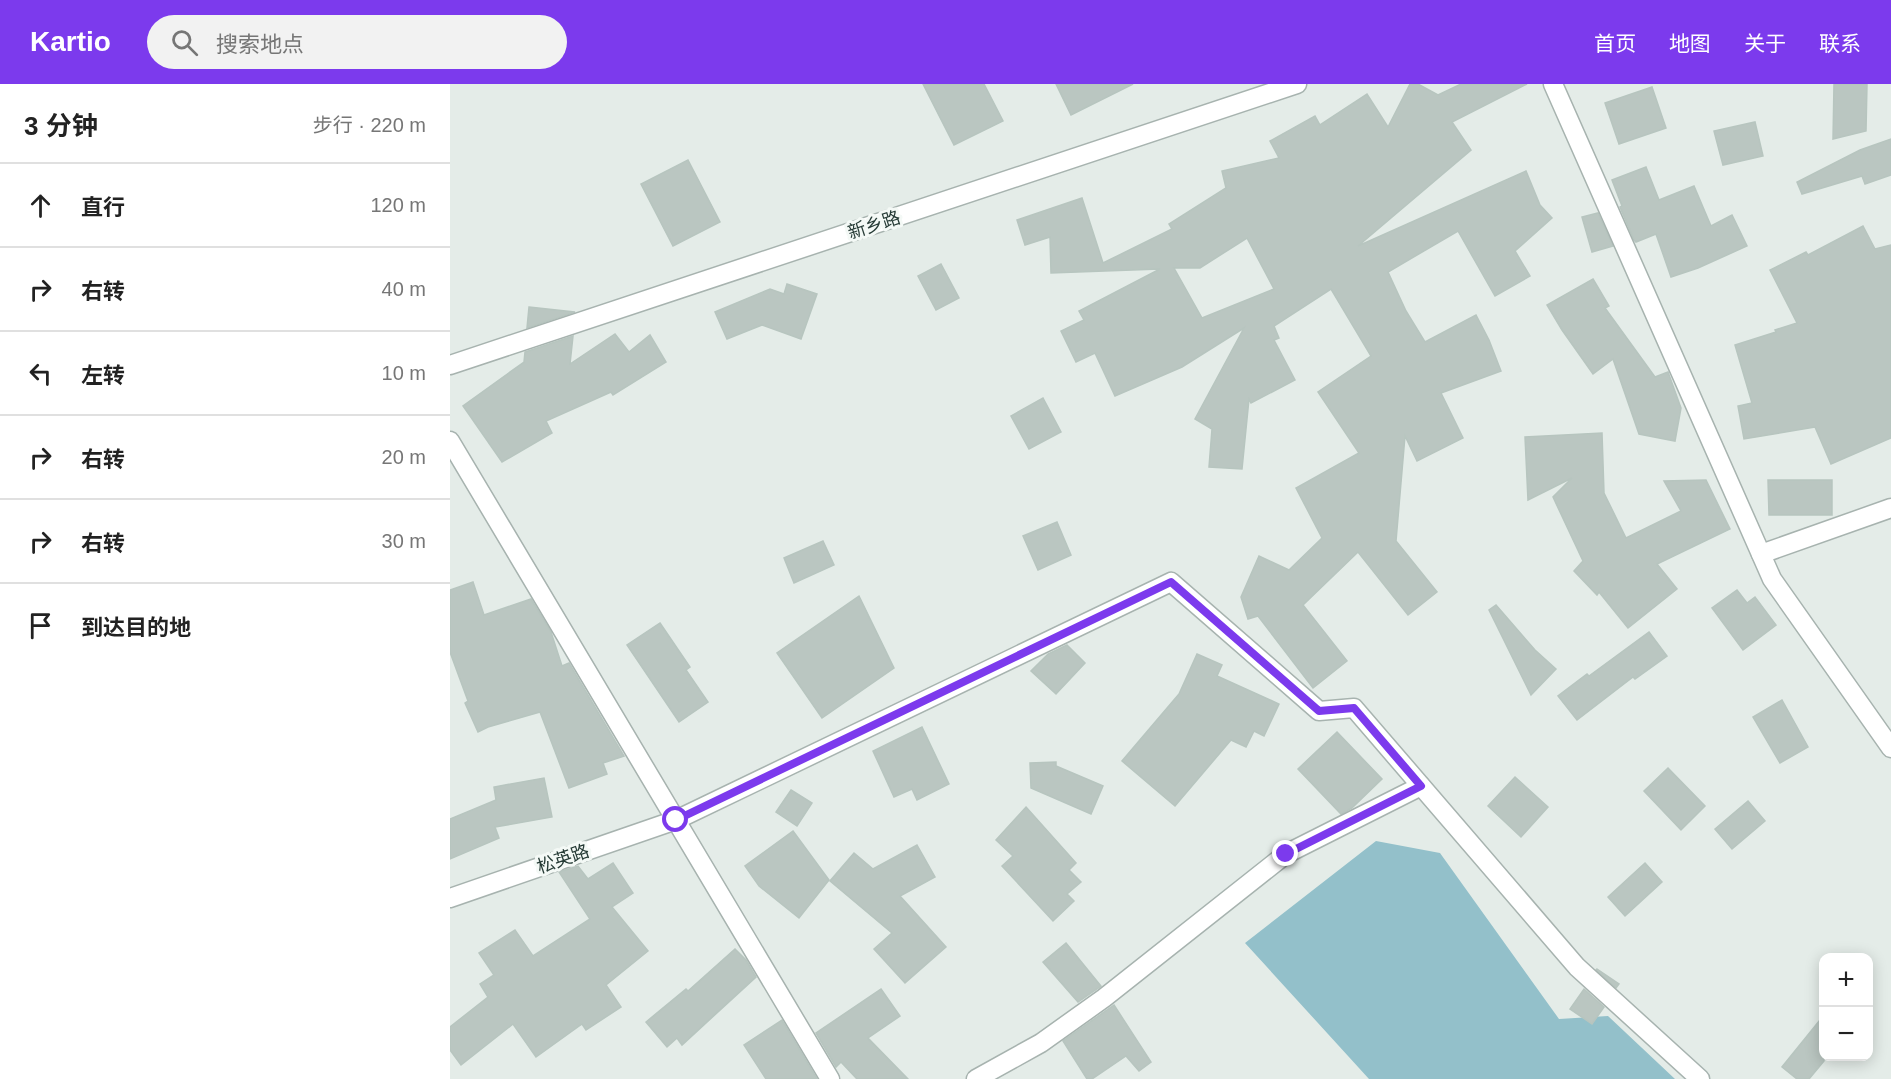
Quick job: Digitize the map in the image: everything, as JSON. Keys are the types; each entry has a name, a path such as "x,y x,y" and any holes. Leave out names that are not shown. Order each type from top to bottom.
{"street":[{"name":"新乡路","path":"450,365 1297,84"},
{"path":"1553,84 1772,579 1891,748"},
{"path":"450,441 830,1079"},
{"path":"1761,554 1891,508"},
{"name":"松英路","path":"450,898 676,820 1171,582 1319,711 1354,708 1421,786"},
{"path":"976,1079 1041,1043 1104,998 1286,854 1421,786 1577,967 1700,1079"}],"water":[{"path":"1376,841 1440,853 1559,1019 1608,1016 1675,1079 1369,1079 1245,943"}],"building":[{"path":"923,84 984,84 1003,121 954,145"},
{"path":"1056,84 1133,84 1071,115"},
{"path":"1410,84 1418,84 1438,95 1461,84 1527,84 1452,122 1471,150 1358,246 1526,171 1540,205 1552,218 1515,251 1530,276 1495,296 1458,231 1388,272 1406,311 1425,342 1476,315 1501,371 1441,393 1463,438 1417,461 1405,436 1396,541 1437,592 1408,615 1358,552 1303,605 1347,661 1313,688 1258,616 1248,619 1241,597 1259,556 1289,570 1322,538 1296,488 1359,453 1318,392 1371,356 1331,289 1274,326 1279,338 1274,340 1295,380 1251,403 1249,399 1242,469 1209,467 1212,429 1195,419 1244,328 1182,367 1115,396 1095,353 1076,362 1061,331 1084,320 1079,311 1160,269 1051,273 1050,237 1025,245 1017,220 1082,198 1103,263 1172,229 1169,224 1226,188 1222,171 1279,158 1270,141 1315,116 1320,125 1367,94 1388,127","holes":["1247,238 1274,289 1202,318 1174,268 1200,268"]},
{"path":"1834,84 1867,84 1866,131 1833,139"},
{"path":"1652,87 1666,128 1619,144 1605,103"},
{"path":"1755,122 1763,156 1723,165 1714,131"},
{"path":"1891,139 1891,175 1865,184 1862,176 1802,194 1797,182 1860,150"},
{"path":"688,160 720,222 673,246 641,184"},
{"path":"1646,167 1659,200 1694,186 1711,226 1732,215 1747,246 1698,268 1671,277 1656,234 1636,242 1634,240 1612,180"},
{"path":"1598,213 1613,246 1592,252 1582,217"},
{"path":"1863,226 1875,249 1891,245 1891,438 1831,464 1815,427 1744,439 1738,406 1752,403 1735,345 1797,323 1770,270 1806,252 1808,255"},
{"path":"941,264 959,298 936,310 918,276"},
{"path":"1593,279 1609,306 1605,308 1655,377 1668,372 1681,408 1675,441 1639,434 1613,359 1593,374 1547,305"},
{"path":"787,284 817,294 801,339 762,325 727,339 715,312 770,289 784,294"},
{"path":"529,307 575,312 527,328"},
{"path":"615,334 629,352 650,335 666,362 613,395 611,392 546,421 552,433 502,462 463,406 524,362 525,352 573,336 570,364"},
{"path":"1043,398 1061,432 1029,449 1011,416"},
{"path":"1602,433 1604,493 1626,538 1681,511 1664,481 1706,480 1730,529 1657,564 1677,589 1628,628 1599,592 1597,595 1574,571 1583,561 1553,497 1572,478 1528,500 1525,437"},
{"path":"1768,480 1832,480 1832,515 1769,515"},
{"path":"1057,522 1071,555 1038,570 1023,536"},
{"path":"823,541 834,565 794,583 784,558"},
{"path":"473,582 484,615 531,599 551,632 562,666 569,663 624,756 603,763 607,774 569,788 540,712 478,732 465,703 468,701 450,652 450,590"},
{"path":"1737,590 1747,603 1755,597 1776,625 1743,650 1712,608"},
{"path":"859,596 894,668 822,718 777,653"},
{"path":"1496,605 1535,650 1556,669 1531,695 1489,610"},
{"path":"660,623 690,667 686,670 708,702 679,722 627,645"},
{"path":"1649,632 1667,656 1635,679 1633,677 1577,720 1558,696"},
{"path":"1067,645 1085,663 1056,694 1031,671 1048,654"},
{"path":"1197,654 1222,665 1217,676 1279,704 1264,736 1254,731 1246,747 1231,740 1175,806 1122,761 1179,694"},
{"path":"1782,700 1808,747 1780,763 1753,717"},
{"path":"922,727 949,784 917,800 912,789 894,797 873,751"},
{"path":"1337,732 1382,779 1352,808 1341,814 1298,769"},
{"path":"1056,762 1056,766 1103,786 1091,814 1031,788 1030,763"},
{"path":"1668,768 1705,806 1681,830 1644,791"},
{"path":"1515,777 1548,807 1521,837 1488,806"},
{"path":"544,778 552,817 495,827 499,838 450,859 450,819 496,800 494,787"},
{"path":"791,790 812,803 797,826 776,812"},
{"path":"1748,801 1765,821 1732,849 1715,829"},
{"path":"1026,807 1076,863 1069,870 1081,882 1067,894 1074,901 1053,921 1002,866 1013,856 996,840"},
{"path":"793,831 829,880 799,918 759,886 745,866"},
{"path":"917,845 935,877 900,896 946,947 905,983 874,949 892,933 830,881 854,853 873,869"},
{"path":"613,863 633,893 612,907 648,951 606,985 621,1007 586,1030 582,1024 536,1057 513,1024 461,1065 450,1050 450,1027 488,997 480,984 494,975 479,953 515,930 533,956 590,919 559,872 578,866 588,879"},
{"path":"1645,863 1662,882 1625,916 1608,897"},
{"path":"1066,943 1101,986 1078,1002 1043,962"},
{"path":"735,949 746,960 756,977 682,1045 677,1038 667,1047 646,1022 686,989 688,991"},
{"path":"1596,970 1619,984 1616,988"},
{"path":"881,989 900,1016 868,1038 908,1079 857,1079 841,1062 836,1067 816,1033"},
{"path":"1584,989 1604,1007 1592,1024 1570,1009"},
{"path":"1114,1005 1151,1062 1139,1071 1126,1056 1092,1079 1087,1079 1063,1041"},
{"path":"782,1020 817,1079 766,1079 744,1045"},
{"path":"1819,1021 1819,1061 1824,1061 1809,1079 1797,1079 1782,1067"}],"route":[{"path":"676,820 1171,582 1319,711 1354,708 1421,786 1286,854"}]}
